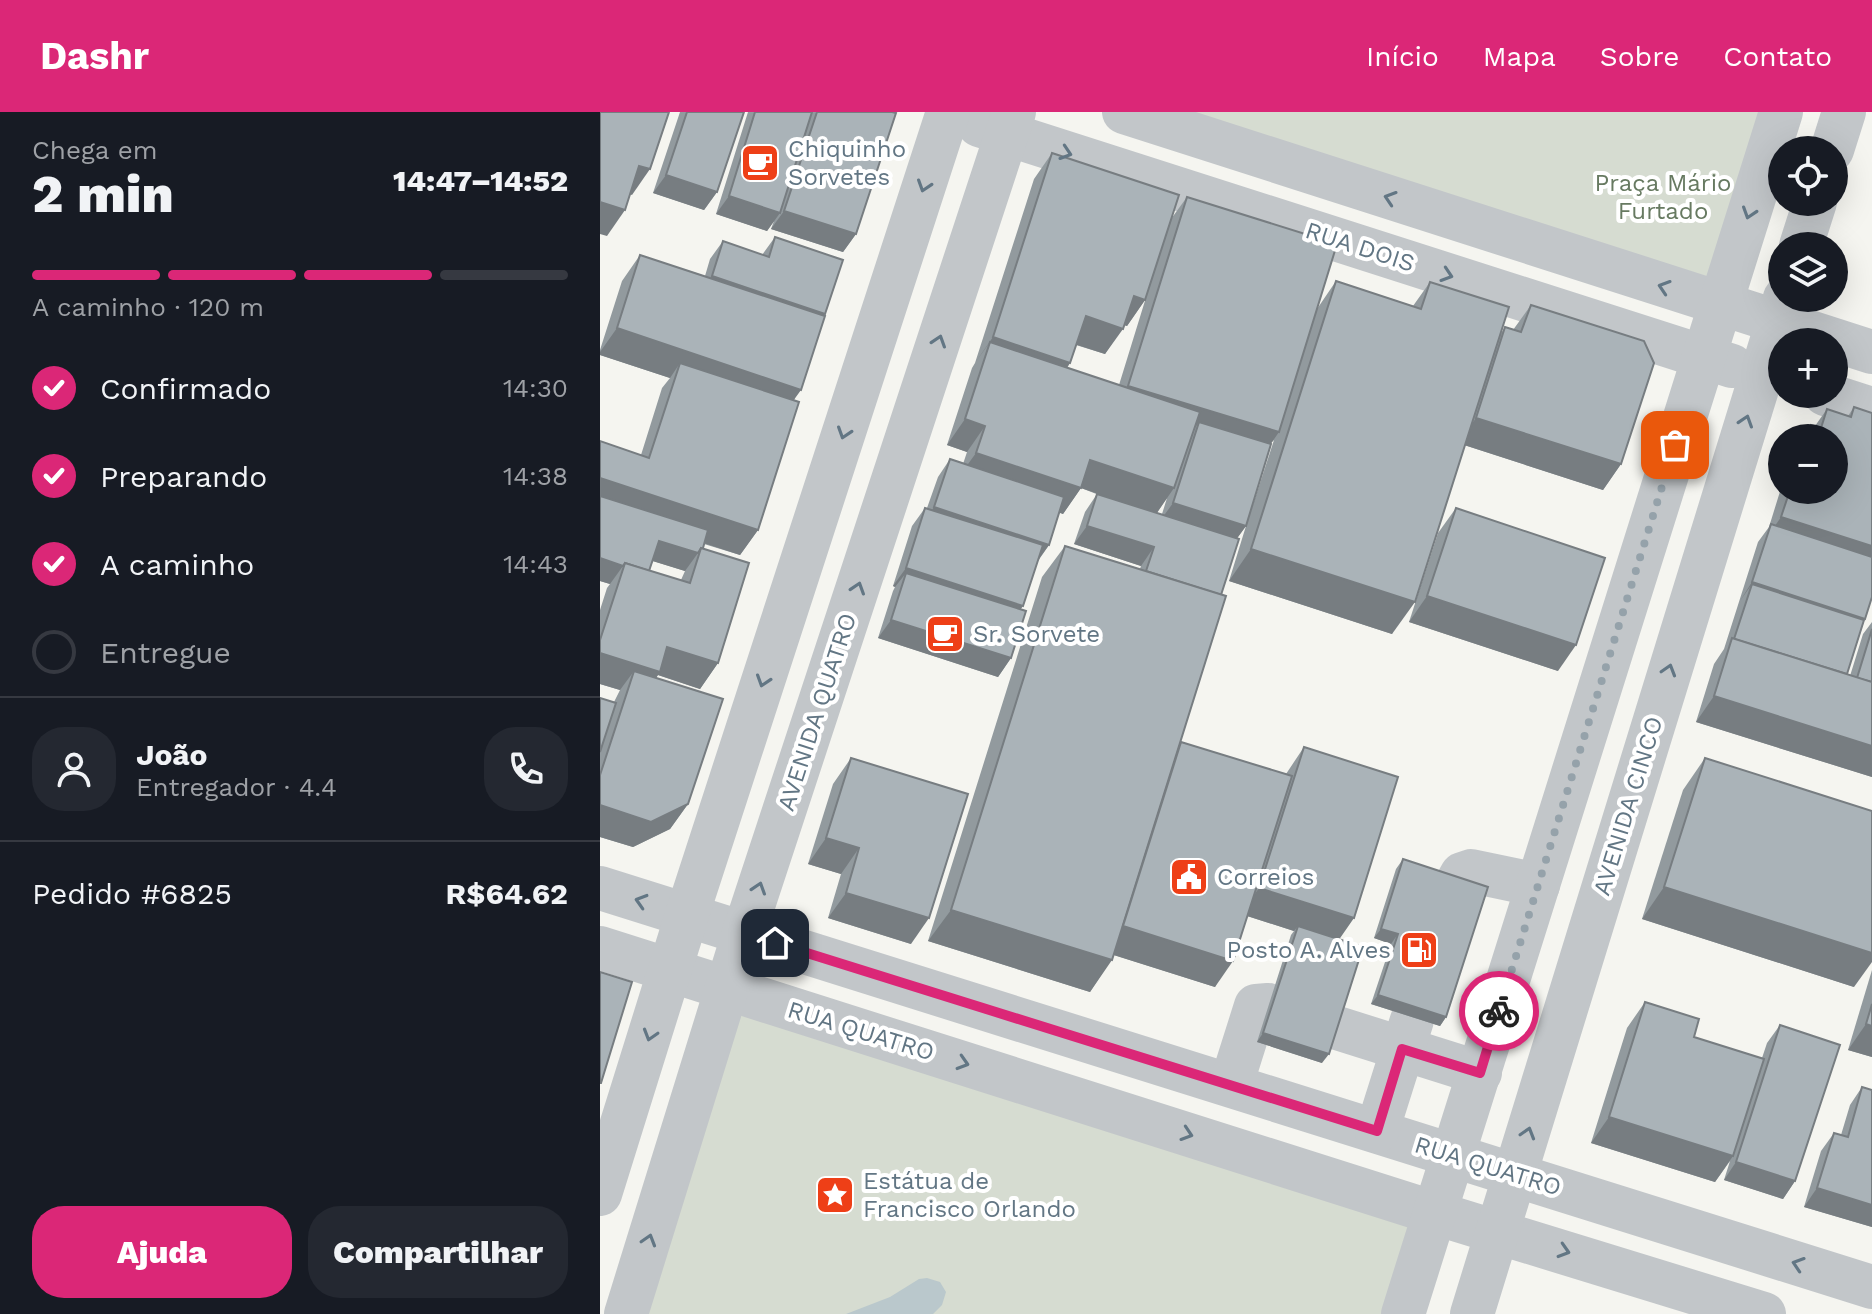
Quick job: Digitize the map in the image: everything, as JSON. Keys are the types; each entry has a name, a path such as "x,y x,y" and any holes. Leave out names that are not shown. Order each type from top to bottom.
{"street":[{"path":"1124,112 1720,305 1768,309"},
{"path":"1403,1314 1781,112"},
{"path":"1836,136 1844,112"},
{"path":"600,1194 945,113"},
{"name":"RUA DOIS","path":"945,113 1011,123 1703,358 1768,376"},
{"name":"AVENIDA QUATRO","path":"626,1314 744,933 1011,123"},
{"path":"1785,312 1872,352"},
{"name":"AVENIDA CINCO","path":"1472,1314 1768,389"},
{"path":"1848,401 1872,409"},
{"path":"1454,888 1462,874 1471,871 1538,885"},
{"name":"RUA QUATRO","path":"600,888 1872,1287"},
{"name":"RUA QUATRO","path":"600,948 1764,1314"},
{"path":"1231,1085 1256,1006 1268,1005"},
{"path":"1334,1027 1408,1033 1480,1073"},
{"path":"1377,1131 1408,1033"}],"green space":[{"name":"Praça Mário Furtado","path":"1129,112 1779,112 1771,136 1768,136 1768,147 1719,303"},
{"path":"728,990 1435,1212 1403,1314 627,1314"}],"shaded area":[{"path":"919,1279 940,1282 946,1292 942,1305 933,1314 846,1314 890,1297"}],"building":[{"path":"600,112 669,112 650,169 639,166 625,210 600,202"},
{"path":"687,112 744,112 717,192 666,175"},
{"name":"Chiquinho Sorvetes","path":"755,112 812,112 780,213 729,196"},
{"path":"817,112 896,113 856,234 784,211"},
{"path":"1052,153 1179,195 1145,300 1134,296 1123,329 1086,316 1070,363 993,337"},
{"path":"1187,197 1337,244 1279,432 1128,386"},
{"path":"775,237 843,260 825,314 712,276 723,241 769,257"},
{"path":"640,255 825,316 801,390 617,328"},
{"path":"1336,281 1421,309 1430,282 1509,307 1415,602 1251,549"},
{"path":"1531,305 1644,341 1654,363 1621,464 1476,418 1505,327 1521,332"},
{"path":"990,342 1200,412 1174,488 1090,460 1081,488 976,453 985,426 965,419"},
{"path":"680,363 799,402 758,530 600,478 600,441 649,458"},
{"path":"1854,407 1872,413 1872,546 1781,517 1785,504 1848,504 1848,424 1822,424 1827,409 1851,417"},
{"path":"1199,422 1271,444 1246,526 1173,503"},
{"path":"950,459 1064,497 1049,545 934,507"},
{"path":"1097,494 1239,539 1221,595 1146,571 1154,547 1087,526"},
{"path":"600,496 708,530 703,548 698,553 659,541 649,571 600,558"},
{"path":"925,508 1043,545 1023,606 906,568"},
{"path":"1456,508 1605,558 1576,645 1427,596"},
{"path":"1771,524 1872,557 1872,597 1865,619 1752,582"},
{"path":"1065,546 1226,596 1112,960 951,910"},
{"path":"701,548 749,563 718,663 667,647 660,672 600,653 600,640 625,563 690,583"},
{"path":"906,573 1026,611 1011,658 891,620"},
{"path":"1752,584 1864,620 1847,674 1734,639"},
{"path":"1872,629 1872,682 1857,678"},
{"path":"1732,638 1872,682 1872,746 1714,696"},
{"path":"634,671 723,699 688,804 651,822 600,805 600,775"},
{"path":"600,698 616,703 600,752"},
{"name":"Correios","path":"1181,742 1292,776 1233,961 1123,926"},
{"path":"1304,747 1398,777 1354,918 1259,888"},
{"path":"851,758 968,794 929,918 846,893 859,848 826,838"},
{"path":"1705,758 1872,811 1872,953 1664,887"},
{"path":"1403,859 1488,887 1446,1017 1378,995 1398,934 1381,929"},
{"path":"1298,926 1363,947 1329,1054 1263,1033"},
{"path":"600,972 632,982 601,1083 600,1083"},
{"path":"1645,1002 1699,1019 1694,1037 1764,1059 1733,1156 1609,1117"},
{"path":"1872,1004 1872,1026 1866,1024"},
{"path":"1780,1025 1840,1045 1795,1181 1736,1162"},
{"path":"1862,1087 1872,1090 1872,1205 1817,1188 1834,1133 1848,1137"}],"way so far":[{"path":"1499,1011 1675,445"}],"place":[{"name":"Chiquinho Sorvetes","path":"760,163"},
{"name":"Sr. Sorvete","path":"945,634"},
{"name":"Correios","path":"1189,877"},
{"name":"Posto A. Alves","path":"1419,950"},
{"name":"Estátua de Francisco Orlando","path":"835,1195"}],"route":[{"path":"775,943 1377,1131 1402,1049 1480,1073 1499,1011"}]}
